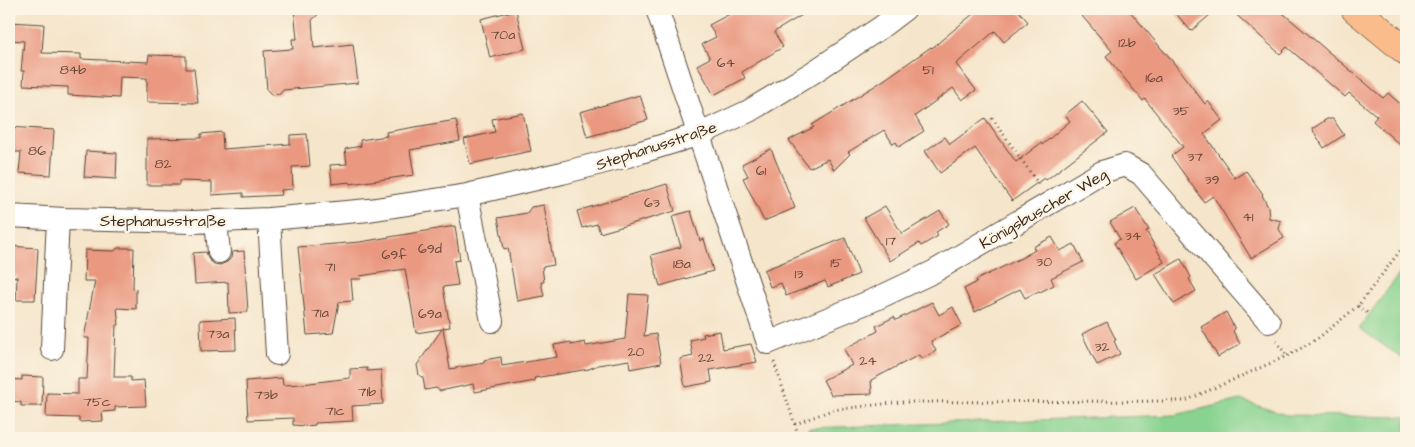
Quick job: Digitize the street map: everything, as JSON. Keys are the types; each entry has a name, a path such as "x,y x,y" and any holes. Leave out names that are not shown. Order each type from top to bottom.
{"main road":[{"path":"1355,9 1406,51"}],"street":[{"path":"657,9 768,343"},
{"name":"Stephanusstraße","path":"9,216 58,219 216,221 269,219 369,210 467,195 562,174 700,134 749,111 812,73 905,9"},
{"name":"Königsbuscher Weg","path":"768,343 876,299 933,272 1102,172 1125,165 1141,174 1269,322"},
{"path":"467,195 492,321"},
{"path":"52,349 58,219"},
{"path":"269,219 277,354"},
{"path":"216,221 219,252"}],"path":[{"path":"992,118 1051,203"},
{"path":"795,424 832,410 901,402 1185,401 1287,356 1317,340 1358,306 1406,243"},
{"path":"1358,306 1369,314"},
{"path":"768,343 799,437"}],"green space":[{"path":"1406,265 1406,361 1359,328"},
{"path":"1240,400 1286,415 1406,417 1406,438 811,438 808,428 1175,415"}],"building":[{"path":"294,9 324,9 312,20 314,48 353,44 358,83 283,90 280,94 272,95 267,90 264,51 293,49 292,39 297,39"},
{"path":"739,9 812,9 774,32 783,47 742,72 745,78 714,95 697,65 710,58 702,44 716,37 709,25"},
{"path":"979,9 1017,9 1028,22 1004,42 995,31 956,64 976,90 962,100 953,88 915,116 924,131 899,147 896,142 893,144 884,130 848,152 850,154 834,170 828,159 809,168 789,140 814,127 812,125 932,48"},
{"path":"1076,9 1128,9 1166,53 1205,104 1208,101 1222,120 1204,134 1235,178 1246,171 1263,194 1268,207 1269,218 1281,221 1279,229 1284,238 1251,258 1213,196 1204,202 1171,156 1183,147 1145,99 1143,101 1106,56 1112,51"},
{"path":"1172,9 1217,9 1191,31"},
{"path":"1230,9 1278,9 1383,98 1388,93 1406,109 1406,150 1373,121 1377,116 1349,93 1345,97 1287,47 1280,54"},
{"path":"516,10 525,49 490,58 481,19"},
{"path":"9,22 44,24 42,53 81,54 81,59 148,62 149,55 186,56 186,69 194,69 198,103 147,102 147,78 120,77 119,98 68,95 68,87 23,85 24,71 21,71 24,41 9,40"},
{"path":"640,95 648,120 587,137 580,112"},
{"path":"1082,101 1108,132 1046,180 1044,178 1012,201 975,148 940,173 925,151 945,137 950,144 985,118 1016,162 1041,143 1042,145 1070,121 1065,115"},
{"path":"523,113 531,151 470,164 464,139 495,132 492,119"},
{"path":"1327,119 1333,119 1344,135 1324,148 1312,129"},
{"path":"456,120 460,141 410,150 414,175 350,184 350,182 332,184 330,165 347,164 345,149 361,146 360,140 387,136 386,132"},
{"path":"9,127 54,130 51,175 19,173 21,152 9,152"},
{"path":"222,132 223,149 290,144 290,135 307,134 310,166 292,167 293,189 281,190 282,195 243,197 243,193 212,195 212,182 179,181 179,185 147,185 147,139 201,138 201,134"},
{"path":"771,149 795,208 764,221 743,178 748,176 742,164"},
{"path":"86,151 117,153 116,179 84,177"},
{"path":"667,184 675,211 600,233 597,224 582,228 577,211"},
{"path":"544,205 554,265 542,267 544,282 541,282 544,296 517,301 508,248 504,249 498,218 527,213 531,207"},
{"path":"885,206 902,234 940,211 949,224 936,232 938,236 921,246 919,243 890,261 864,218"},
{"path":"1135,208 1149,230 1146,231 1164,262 1136,279 1114,243 1120,239 1110,222"},
{"path":"691,211 700,241 704,239 713,271 660,286 651,255 681,247 672,216"},
{"path":"455,226 460,260 454,261 458,285 443,287 450,327 443,328 450,369 484,363 484,360 501,357 502,366 557,357 554,345 571,342 571,345 585,342 586,346 625,339 629,294 648,295 644,336 656,334 661,363 630,369 629,360 534,378 535,381 475,392 473,384 440,391 436,388 425,390 423,378 419,375 417,365 442,329 416,333 405,269 360,276 361,279 351,279 353,301 339,302 333,333 307,335 298,247 360,242"},
{"path":"1052,237 1060,251 1074,244 1083,262 1051,278 1054,285 1040,292 1025,298 1020,289 975,312 964,289 977,282 976,280 1035,250 1033,247"},
{"path":"845,238 859,274 828,287 825,281 786,296 781,283 770,287 764,270"},
{"path":"9,246 38,248 35,300 16,300 17,277 9,276"},
{"path":"118,248 134,248 133,288 136,289 136,309 117,308 119,325 116,325 114,377 131,377 131,381 144,380 146,406 115,407 115,411 102,412 103,421 79,422 79,418 46,417 47,393 78,394 78,379 87,379 89,338 84,338 95,281 84,281 85,250 114,251"},
{"path":"244,251 248,312 229,313 228,282 195,284 193,253 206,252 209,260 214,264 220,265 231,258 232,252"},
{"path":"1181,259 1196,291 1174,304 1155,274"},
{"path":"932,302 939,315 953,307 962,325 931,341 936,351 921,359 919,355 871,380 872,394 831,395 823,380 852,365 844,349 878,331 876,326 894,317 896,320"},
{"path":"1226,312 1240,344 1218,357 1201,327"},
{"path":"235,318 236,350 201,351 200,320"},
{"path":"1107,322 1116,340 1114,341 1120,354 1097,365 1082,334"},
{"path":"720,331 723,349 751,344 757,362 710,370 712,382 685,387 680,359 693,356 690,340 704,337 703,334"},
{"path":"367,368 367,371 381,370 383,404 352,406 353,421 315,423 315,425 305,426 293,425 293,418 248,420 246,381 282,378 283,385 302,384 350,378 350,369"},
{"path":"22,376 43,377 42,406 21,406 21,402 9,401 9,379 22,380"}]}
